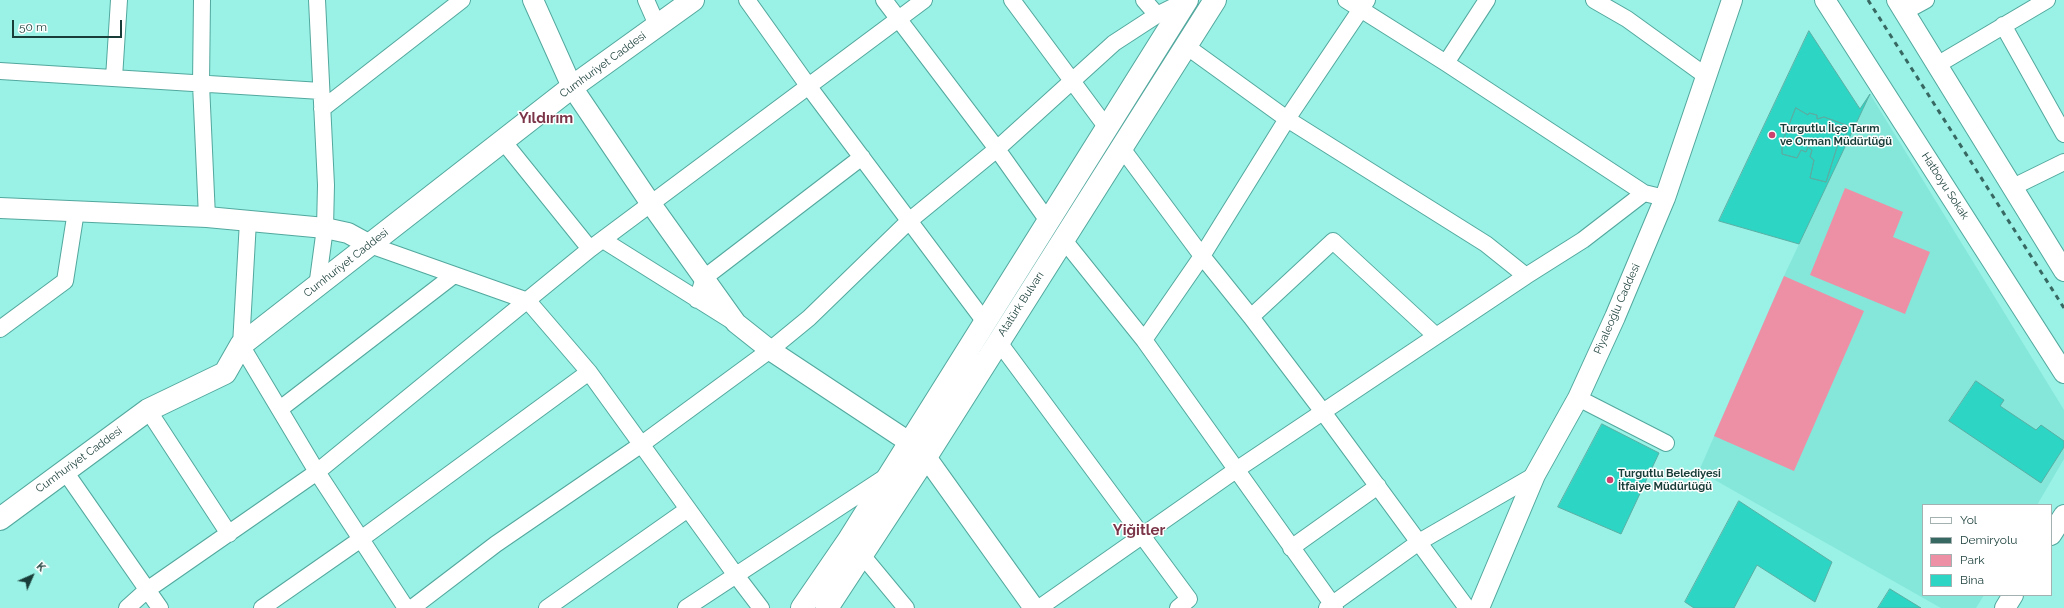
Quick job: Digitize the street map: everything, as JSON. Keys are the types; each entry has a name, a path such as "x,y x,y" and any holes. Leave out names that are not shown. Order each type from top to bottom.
{"main road":[{"name":"Cumhuriyet Caddesi","path":"0,519 64,470 148,410 225,373 241,345 572,87 693,0"},
{"name":"Atatürk Bulvarı","path":"827,608 890,474 1107,128 1163,21 1187,0"},
{"name":"Atatürk Bulvarı","path":"802,608 855,548 926,456 1215,0"},
{"path":"1163,21 1186,46"},
{"path":"1107,128 1121,147"},
{"path":"1048,221 1063,240"},
{"path":"985,322 998,341"},
{"path":"910,442 926,456"}],"street":[{"path":"114,78 119,0"},
{"path":"202,0 201,84 208,216"},
{"path":"317,0 326,185 325,228 317,287"},
{"path":"322,109 462,0"},
{"path":"533,0 572,87 651,204 736,323"},
{"path":"646,0 657,25"},
{"path":"748,0 809,87 985,322"},
{"path":"884,0 997,149 1048,221"},
{"path":"127,608 147,590 317,472 590,250 924,0"},
{"path":"1012,0 1107,128"},
{"path":"412,608 496,544 642,444 770,350 809,318 909,221 997,149 1114,43 1163,21 1144,0"},
{"path":"1346,0 1364,5 1446,63 1644,193 1665,198"},
{"path":"1446,63 1487,0"},
{"path":"1594,0 1627,20 1706,76"},
{"path":"1618,0 1627,20"},
{"name":"Piyaleoğlu Caddesi","path":"1479,608 1535,475 1578,398 1615,317 1665,198 1732,0"},
{"name":"Hatboyu Sokak","path":"1825,0 2064,373"},
{"path":"1926,0 1900,6 2011,188 2064,271"},
{"path":"1937,65 2047,0"},
{"path":"1144,340 1202,256 1287,119 1364,5"},
{"path":"2003,25 2064,134"},
{"path":"1186,46 1287,119 1486,244 1526,276"},
{"path":"0,71 321,91"},
{"path":"503,141 590,250"},
{"path":"1121,147 1202,256 1251,317 1323,412 1467,608"},
{"path":"697,300 704,278 862,158"},
{"path":"2011,188 2064,162"},
{"path":"1039,608 1236,470 1435,335 1583,240 1644,193"},
{"path":"0,208 208,216 325,228 348,233 370,245 528,301 589,372 734,574 761,608"},
{"path":"2,325 65,281 76,211"},
{"path":"248,220 241,345 317,472 406,608"},
{"path":"603,240 736,323 770,350 910,442"},
{"path":"1063,240 1144,340 1332,607 1419,542 1535,475"},
{"path":"1251,317 1333,241 1435,335"},
{"path":"280,409 454,276"},
{"path":"998,341 1142,536 1187,605"},
{"path":"262,608 361,539 589,372"},
{"path":"1578,398 1666,443"},
{"path":"148,410 229,534"},
{"path":"926,456 1034,608"},
{"path":"64,470 160,608"},
{"path":"686,608 734,574 890,474"},
{"path":"1291,548 1378,486"},
{"path":"547,608 688,508"},
{"path":"2052,534 2064,515"},
{"path":"855,548 906,608"},
{"path":"2005,608 2012,596"}],"shaded area":[{"path":"1870,94 2064,410 2064,459 2038,504 1922,504 1922,596 1983,596 1976,608 1941,608 1699,471 1784,276"}],"green space":[{"path":"1845,188 1903,212 1893,237 1930,252 1905,314 1810,275"},
{"path":"1784,276 1864,311 1794,471 1714,436"}],"building":[{"name":"Turgutlu İlçe Tarım ve Orman Müdürlüğü","path":"1809,31 1860,109 1870,94 1799,244 1719,221","holes":["1796,108 1808,115 1809,113 1817,115 1817,119 1824,117 1849,126 1843,144 1838,144 1826,182 1810,178 1814,160 1810,157 1812,150 1808,147 1806,152 1801,150 1797,158 1782,154 1782,143"]},
{"path":"1796,108 1808,115 1809,113 1817,115 1817,119 1824,117 1849,126 1843,144 1838,144 1826,182 1810,178 1814,160 1810,157 1812,150 1808,147 1806,152 1801,150 1797,158 1782,154 1782,143"},
{"path":"1976,381 2004,400 2000,406 2036,430 2041,425 2064,441 2064,447 2041,483 1949,421"},
{"name":"Turgutlu Belediyesi İtfaiye Müdürlüğü","path":"1602,424 1659,453 1621,534 1558,507"},
{"path":"1739,501 1832,562 1815,602 1757,565 1734,608 1694,608 1685,602"},
{"path":"1890,589 1921,608 1878,608"}],"railway":[{"path":"1868,0 2064,308"}],"place":[{"name":"Turgutlu İlçe Tarım ve Orman Müdürlüğü","path":"1772,135"},
{"name":"Turgutlu Belediyesi İtfaiye Müdürlüğü","path":"1610,480"}],"district":[{"name":"Yıldırım","path":"546,118"},
{"name":"Yiğitler","path":"1139,530"}]}
